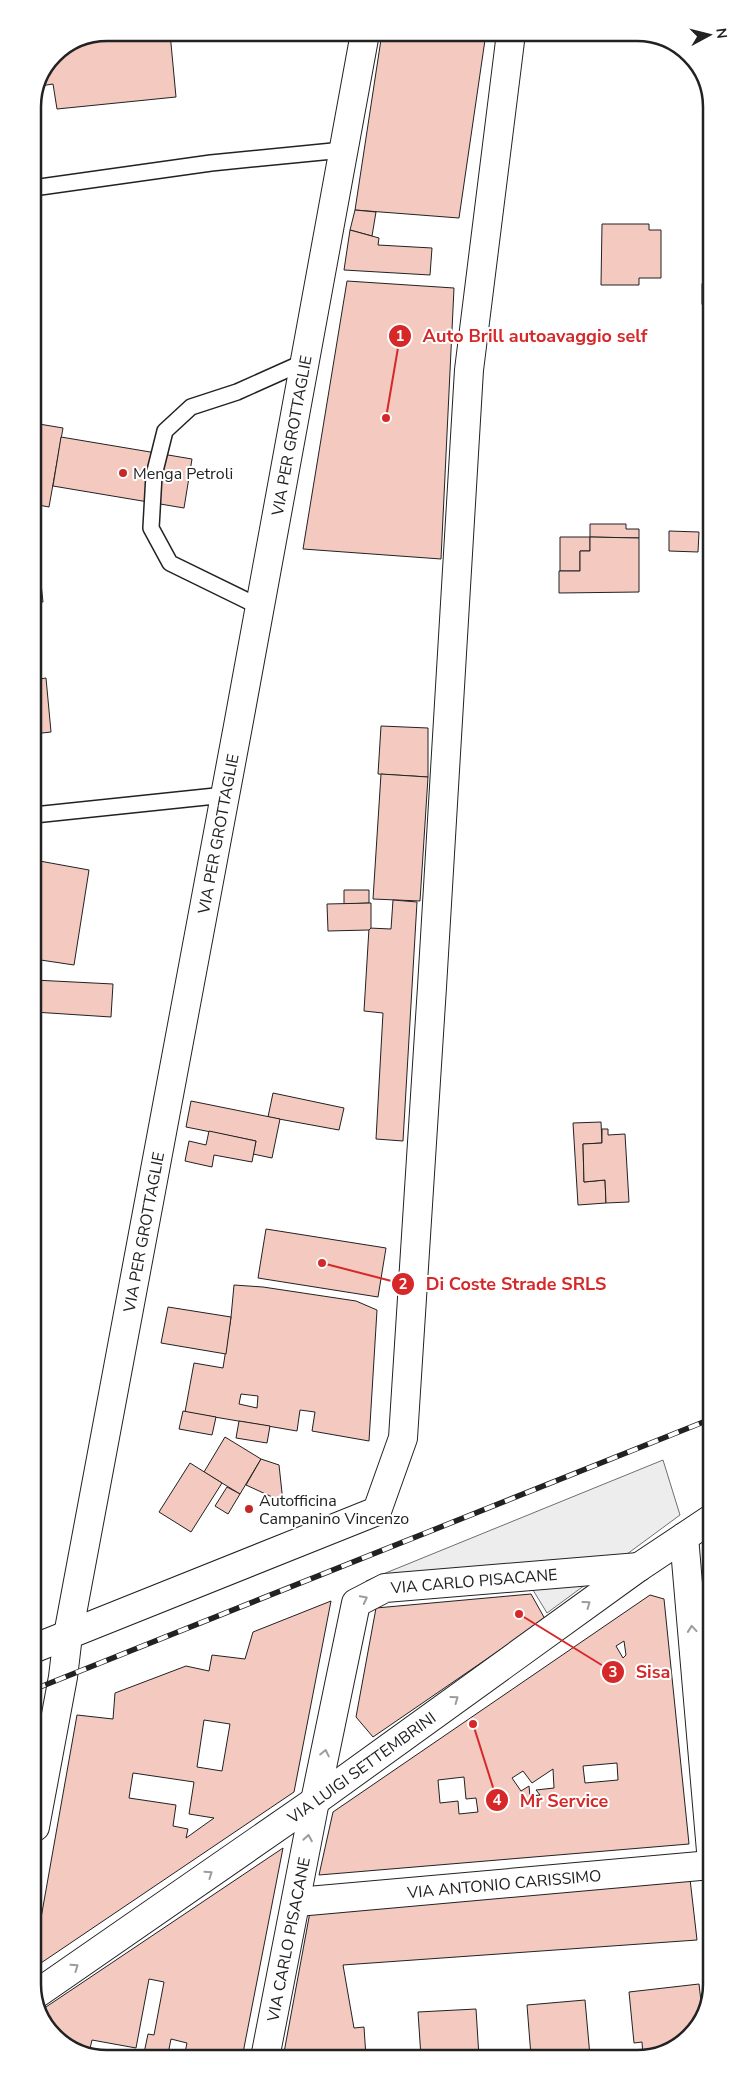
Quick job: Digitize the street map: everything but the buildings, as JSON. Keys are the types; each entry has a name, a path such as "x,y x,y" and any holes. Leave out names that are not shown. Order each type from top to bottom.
{"street":[{"name":"VIA PER GROTTAGLIE","path":"41,1795 63,1677 68,1635 260,607 363,41"},
{"path":"41,1646 376,1511 403,1438 469,370 510,41"},
{"name":"VIA LUIGI SETTEMBRINI","path":"42,1990 314,1801 639,1567 703,1524"},
{"path":"684,1537 703,1758"},
{"name":"VIA CARLO PISACANE","path":"267,2050 297,1902 314,1801 356,1603 385,1588 639,1567"},
{"name":"VIA ANTONIO CARISSIMO","path":"297,1902 703,1866"}],"lane":[{"path":"41,187 211,162 343,150"},
{"path":"260,607 170,563 151,528 154,476 165,431 191,407 237,392 304,362"},
{"path":"41,814 225,795"}],"shaded area":[{"path":"663,1460 680,1515 547,1613 533,1590 376,1602 366,1581"}],"railway":[{"path":"41,1687 703,1422"}],"place":[{"name":"Auto Brill autoavaggio self","path":"386,418"},
{"name":"Menga Petroli","path":"123,473"},
{"name":"Di Coste Strade SRLS","path":"322,1263"},
{"name":"Autofficina Campanino Vincenzo","path":"249,1509"},
{"name":"Sisa","path":"519,1614"},
{"name":"Mr Service","path":"473,1724"}]}
